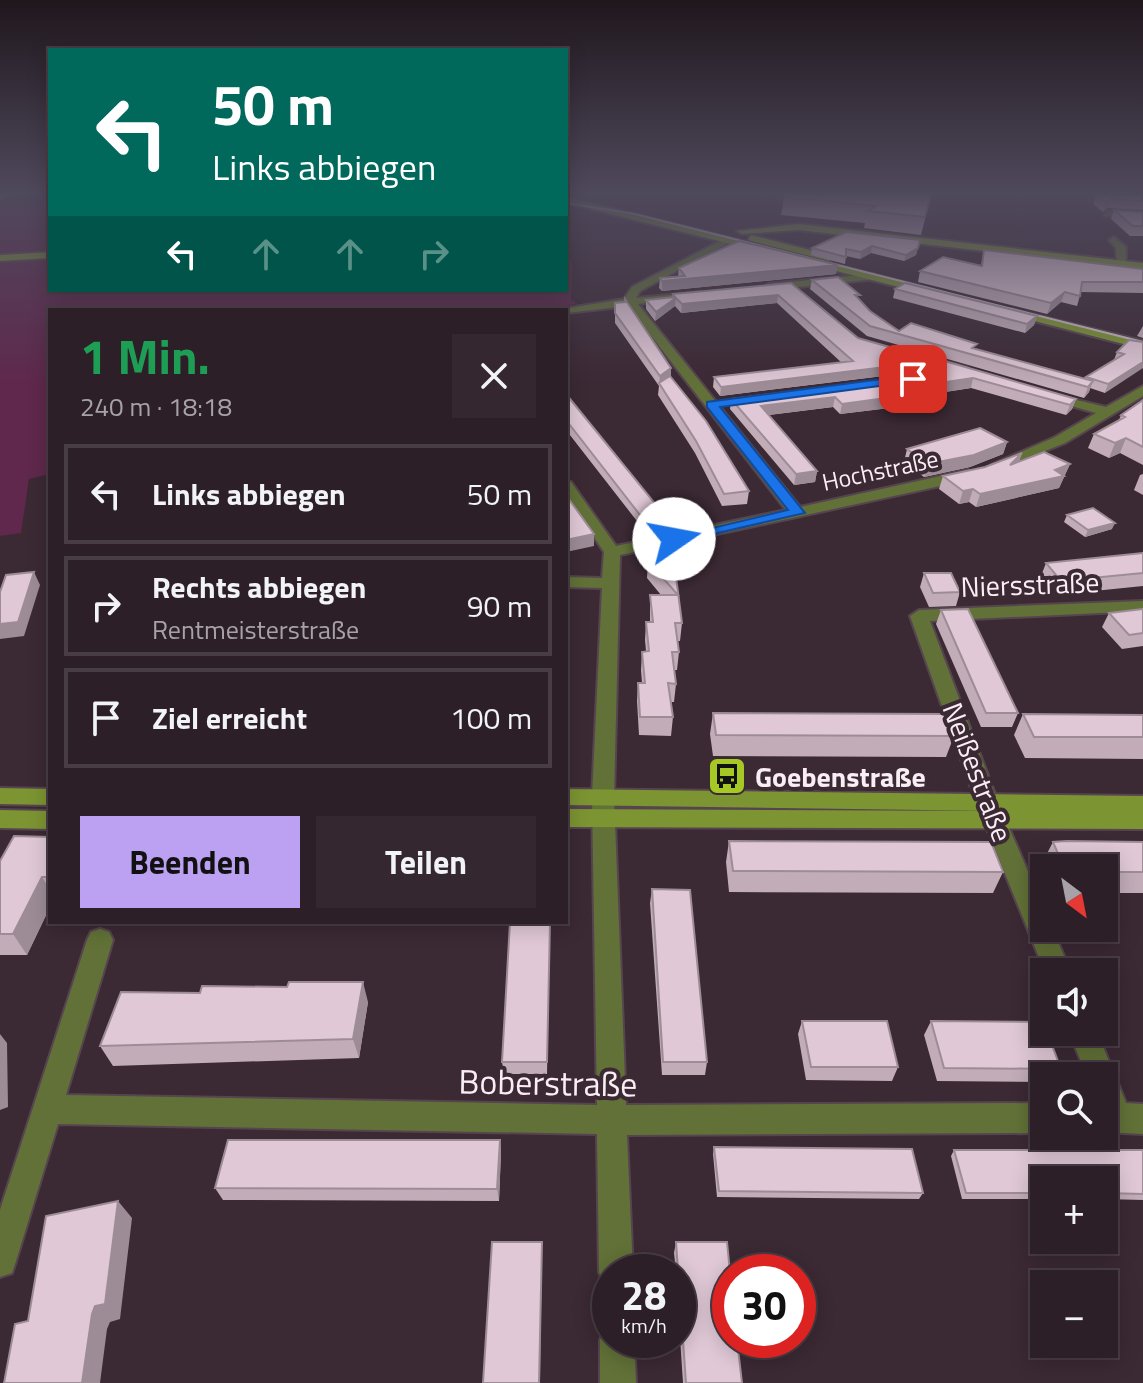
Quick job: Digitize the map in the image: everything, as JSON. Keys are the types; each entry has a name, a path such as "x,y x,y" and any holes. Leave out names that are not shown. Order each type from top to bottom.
{"main road":[{"path":"0,258 24,257"},
{"path":"800,257 872,277 941,290 817,257"},
{"path":"1063,257 1143,266"},
{"path":"1143,336 1002,306 1143,345"},
{"path":"0,796 48,797"},
{"path":"568,798 604,807 992,811 1143,820"},
{"path":"992,811 1143,804"},
{"path":"568,817 604,807"},
{"path":"0,819 48,820"}],"street":[{"path":"629,300 636,289 695,257"},
{"path":"1122,257 1122,263"},
{"path":"749,289 872,277"},
{"path":"794,285 805,294"},
{"path":"568,309 704,293"},
{"path":"629,300 797,513"},
{"path":"877,346 930,367 979,375"},
{"name":"Hochstraße","path":"612,552 975,474 1060,440 1143,390"},
{"path":"1037,392 1109,412"},
{"path":"711,404 727,402"},
{"path":"568,488 612,552 604,807 616,1254"},
{"path":"568,582 613,583"},
{"name":"Niersstraße","path":"919,616 1143,606"},
{"name":"Neißestraße","path":"919,616 992,811 1052,958"},
{"path":"0,1261 50,1109 100,940"},
{"name":"Boberstraße","path":"50,1109 613,1120 1030,1118"},
{"path":"617,1358 618,1383"}],"shaded area":[{"path":"0,257 48,257 48,292 568,292 568,257 572,264 571,300 577,303 561,308 48,308 48,474 29,479 21,533 0,536"}],"building":[{"path":"704,257 803,257 838,265 662,281 660,278 685,276 679,268"},
{"path":"943,257 982,266 983,257 1039,257 1143,269 1143,282 1082,282 1080,296 1065,292 1051,303 920,271"},
{"path":"838,277 860,295 855,295 870,311 899,331 911,323 977,344 972,348 1093,381 1088,387 870,326 812,280"},
{"path":"791,283 858,338 921,356 910,364 721,387 714,377 853,361 778,295 682,304 676,298 656,312 646,300 675,297 673,294"},
{"path":"905,283 1037,316 1027,324 895,289"},
{"path":"625,299 671,368 660,376 615,313 615,303 625,302"},
{"path":"1129,340 1143,342 1143,362 1108,384 1086,377 1124,354 1117,352"},
{"path":"941,360 1076,399 1070,405 973,378 893,390 901,396 842,404 835,397 761,406 817,471 796,474 731,399 916,376"},
{"path":"670,376 706,421 749,491 724,494 696,441 659,383"},
{"path":"568,396 661,511 640,515 568,423"},
{"path":"1143,400 1143,447 1126,438 1115,443 1094,434 1125,417 1121,415"},
{"path":"980,428 1007,442 974,455 928,464 907,449"},
{"path":"1044,452 1070,464 1055,470 1064,476 980,494 973,489 963,491 943,476 985,467 1022,453 1010,465"},
{"path":"568,498 594,534 568,540"},
{"path":"1093,508 1115,523 1088,530 1067,515"},
{"path":"1143,553 1143,573 1061,581 1046,563"},
{"path":"673,554 682,623 675,623 679,652 672,652 676,684 668,683 673,717 640,717 638,683 645,683 642,652 649,651 646,622 653,622 650,595 678,595 648,561"},
{"path":"34,572 18,622 0,624 0,592 6,575"},
{"path":"924,573 951,573 960,592 933,593"},
{"path":"968,609 1018,713 986,713 941,610"},
{"path":"1143,609 1143,633 1129,635 1109,613"},
{"path":"713,713 945,714 954,736 716,735"},
{"path":"1023,714 1143,715 1143,737 1034,737"},
{"path":"14,836 48,837 48,877 42,877 13,934 0,934 0,861"},
{"path":"729,841 991,842 1003,872 733,871"},
{"path":"1053,842 1143,842 1143,872 1118,872 1118,854 1058,854"},
{"path":"652,889 690,890 707,1062 663,1062"},
{"path":"510,924 550,924 547,1062 502,1062"},
{"path":"289,982 363,982 353,1039 100,1046 121,992 200,993 202,986 287,987"},
{"path":"802,1021 887,1021 898,1067 811,1067"},
{"path":"931,1021 1030,1022 1030,1046 1052,1046 1058,1062 1030,1062 1030,1069 944,1068"},
{"path":"228,1140 500,1140 497,1189 215,1188"},
{"path":"714,1147 912,1149 923,1193 719,1191"},
{"path":"954,1150 1143,1150 1143,1194 1118,1193 1118,1166 1030,1166 1030,1193 966,1193"},
{"path":"118,1201 105,1304 95,1306 92,1314 82,1383 4,1383 15,1324 28,1321 46,1216"},
{"path":"492,1242 542,1242 539,1383 483,1383"},
{"path":"676,1242 727,1242 728,1254 712,1254 712,1358 739,1358 742,1383 686,1383 684,1358 696,1358 696,1254 677,1254"}],"tram line":[{"path":"804,257 1143,342"}],"place":[{"name":"Goebenstraße","path":"727,776"}],"route":[{"path":"674,539 797,513 711,404 913,379"}]}
